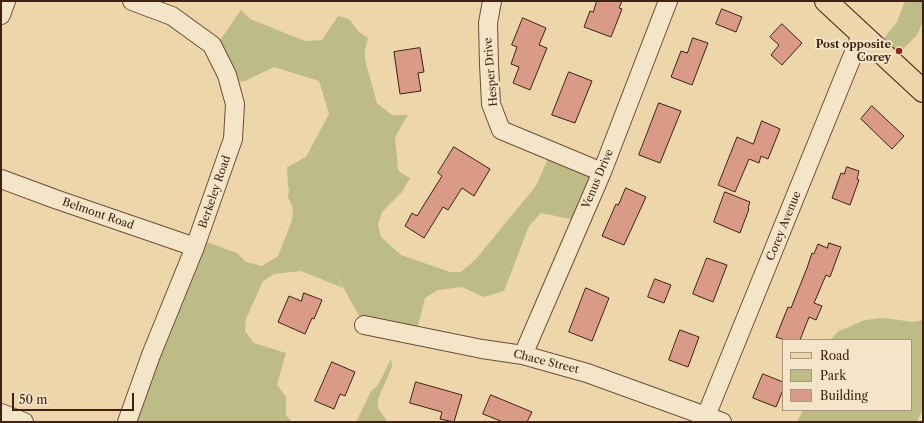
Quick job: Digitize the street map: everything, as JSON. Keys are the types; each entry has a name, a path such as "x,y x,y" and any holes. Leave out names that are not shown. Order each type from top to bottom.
{"main road":[{"path":"826,1 923,92"}],"street":[{"path":"1,15 6,1"},
{"name":"Berkeley Road","path":"127,422 151,355 195,247 233,139 235,104 227,75 212,45 172,16 132,1"},
{"name":"Hesper Drive","path":"492,1 488,23 491,104 501,130 602,172"},
{"name":"Venus Drive","path":"523,355 602,172 668,1"},
{"name":"Corey Avenue","path":"714,419 861,35"},
{"name":"Belmont Road","path":"1,179 54,199 195,247"},
{"name":"Chace Street","path":"364,325 482,349 523,355 587,372 714,419"},
{"path":"1,414 24,422"}],"green space":[{"path":"905,1 923,1 923,21 917,35 890,62 875,49 897,22"},
{"path":"241,10 250,19 305,41 322,40 338,16 349,19 359,32 368,38 365,50 365,60 377,103 392,115 408,115 395,137 398,169 410,178 402,192 382,212 378,225 381,237 401,255 450,272 461,272 475,260 536,186 550,154 599,174 580,221 541,213 529,226 504,291 484,297 462,287 438,290 425,298 416,334 364,325 331,265 343,288 301,271 274,274 263,281 246,319 245,331 254,343 286,353 277,385 286,397 286,415 292,422 125,422 196,238 237,253 246,262 262,266 278,256 292,220 293,208 288,197 289,187 287,167 306,157 329,114 319,81 274,67 245,81 227,83 214,49"},
{"path":"884,318 914,322 923,320 923,409 917,422 797,422 802,411 912,411 912,339 831,339 839,331 865,320"},
{"path":"391,359 392,367 378,399 378,408 387,421 390,422 356,422 371,391 378,385"}],"building":[{"path":"597,1 622,1 619,8 622,9 611,37 584,27 590,11 593,12"},
{"path":"722,9 742,17 736,32 716,24"},
{"path":"523,18 546,28 539,45 547,48 530,90 513,83 519,67 511,64 517,47 512,45"},
{"path":"782,24 802,43 782,65 771,55 779,45 770,37"},
{"path":"693,38 708,43 692,85 671,77 681,51 687,53"},
{"path":"420,48 424,72 418,73 421,91 400,94 394,52"},
{"path":"569,72 592,81 575,123 552,115"},
{"path":"659,103 681,111 660,163 639,155"},
{"path":"872,106 904,136 892,149 861,119"},
{"path":"762,121 780,129 768,159 761,156 759,163 749,159 735,192 718,185 737,137 753,144"},
{"path":"454,147 490,169 474,196 462,188 448,210 443,207 424,238 405,226 412,213 417,216 442,176 438,173"},
{"path":"847,167 859,171 857,179 859,180 850,205 832,198 841,173 844,174"},
{"path":"626,188 646,197 624,245 602,236 616,204 618,205"},
{"path":"725,192 750,202 740,233 714,222"},
{"path":"829,243 841,247 830,277 826,275 814,303 822,306 816,320 809,317 800,339 782,339 776,337 788,307 791,308 812,253 814,254 818,244 827,248"},
{"path":"707,258 727,265 713,302 693,294"},
{"path":"655,279 671,285 664,303 648,297"},
{"path":"586,288 609,298 592,341 569,332"},
{"path":"304,293 322,300 314,319 312,318 305,334 278,322 289,296 301,301"},
{"path":"680,330 699,337 688,367 669,360"},
{"path":"332,362 355,372 345,396 340,394 334,409 315,401"},
{"path":"763,374 782,382 782,392 776,407 753,398"},
{"path":"416,382 462,395 454,422 440,419 442,412 410,403"},
{"path":"491,395 532,412 527,422 503,422 483,414"}],"place":[{"name":"Post opposite Corey","path":"899,51"}]}
